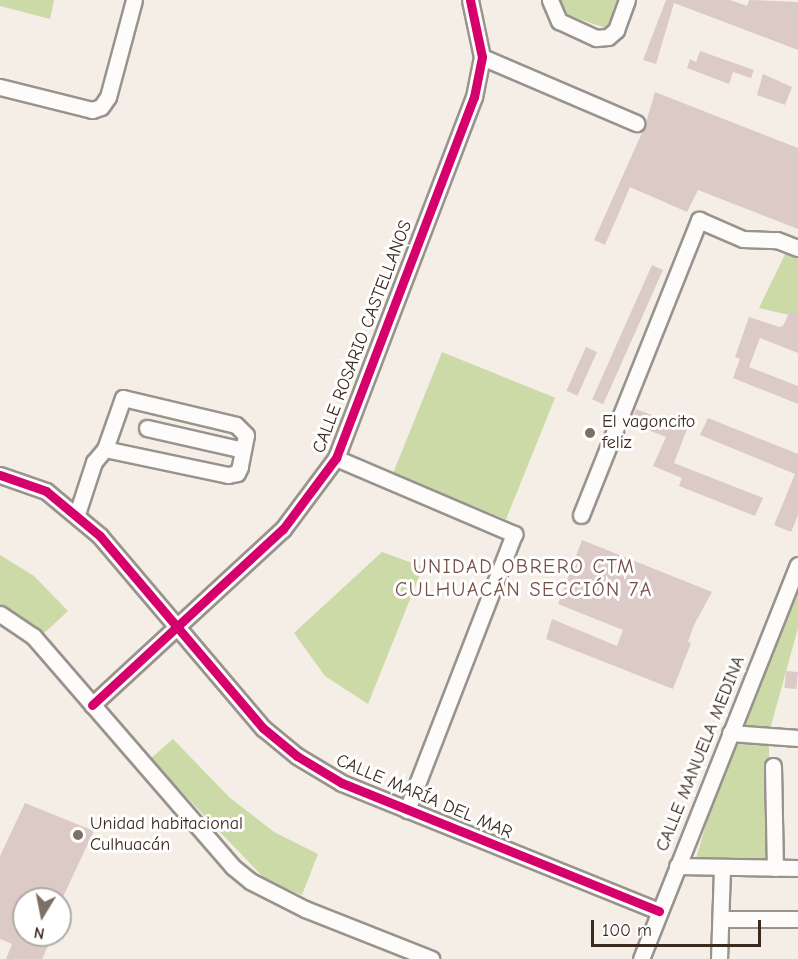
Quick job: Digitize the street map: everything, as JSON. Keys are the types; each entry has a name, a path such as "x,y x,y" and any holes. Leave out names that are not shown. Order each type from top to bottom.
{"street":[{"path":"0,87 92,110 101,108 108,97 134,0"},
{"name":"CALLE ROSARIO CASTELLANOS","path":"92,705 177,624 284,529 336,458 474,96 482,57 470,0"},
{"path":"550,0 559,21 596,38 608,37 616,30 627,0"},
{"path":"482,57 636,123"},
{"path":"581,515 699,220 743,239 777,240 798,248"},
{"path":"77,514 94,462 105,449 119,402 128,397 236,425 246,435 237,473 228,475 105,449"},
{"path":"147,428 243,450"},
{"path":"336,458 514,534 407,810"},
{"name":"CALLE MARÍA DEL MAR","path":"0,476 46,491 77,514 177,624 263,728 297,756 342,783 659,911"},
{"name":"CALLE MANUELA MEDINA","path":"641,959 798,564"},
{"path":"0,614 33,636 233,867 250,881 305,909 431,959"},
{"path":"730,733 798,738"},
{"path":"773,766 775,868"},
{"path":"677,866 722,869 798,868"},
{"path":"719,959 722,869"},
{"path":"721,919 798,919"}],"green space":[{"path":"0,0 54,0 50,19 0,6"},
{"path":"561,0 619,0 609,29 564,14"},
{"path":"789,246 798,250 798,317 759,308"},
{"path":"442,352 555,398 506,519 393,473"},
{"path":"382,552 423,567 368,704 325,676 294,633"},
{"path":"0,555 34,576 68,611 42,635 0,606"},
{"path":"798,575 798,628 769,733 769,861 696,859 726,754"},
{"path":"173,739 229,797 274,832 318,854 302,895 266,880 150,759"}],"building":[{"path":"666,0 730,0 747,6 749,0 798,2 798,50 674,3 656,64 643,60"},
{"path":"700,51 754,70 751,78 733,72 729,84 687,68 690,59 696,62"},
{"path":"763,74 792,87 785,105 757,95"},
{"path":"655,92 798,148 798,229 698,190 687,212 630,187 605,245 594,240 645,126"},
{"path":"652,265 663,270 603,404 592,399"},
{"path":"790,311 798,315 798,353 760,338 749,367 798,386 798,404 733,378 740,359 735,357 749,317 779,327 783,326"},
{"path":"586,347 597,352 577,396 566,391"},
{"path":"636,409 687,429 674,463 763,498 755,516 679,486 682,478 653,466 666,437 631,423"},
{"path":"708,418 798,454 798,515 791,532 774,525 795,474 700,435"},
{"path":"582,540 712,592 694,625 688,642 691,643 673,689 546,639 552,619 617,646 623,630 558,604"},
{"path":"786,671 798,672 796,689 785,688"},
{"path":"25,803 94,831 68,887 12,887 12,944 0,939 0,856"},
{"path":"12,944 12,947 48,947 42,959 6,959"}],"cycle path":[{"path":"92,705 283,529 336,458 474,97 482,57 470,0"},
{"path":"0,475 46,491 100,536 263,728 297,756 342,783 659,911"}],"place":[{"name":"El vagoncito feliz","path":"590,433"},
{"name":"Unidad habitacional Culhuacán","path":"78,835"}],"district":[{"name":"UNIDAD OBRERO CTM CULHUACÁN SECCIÓN 7A","path":"524,578"}]}
